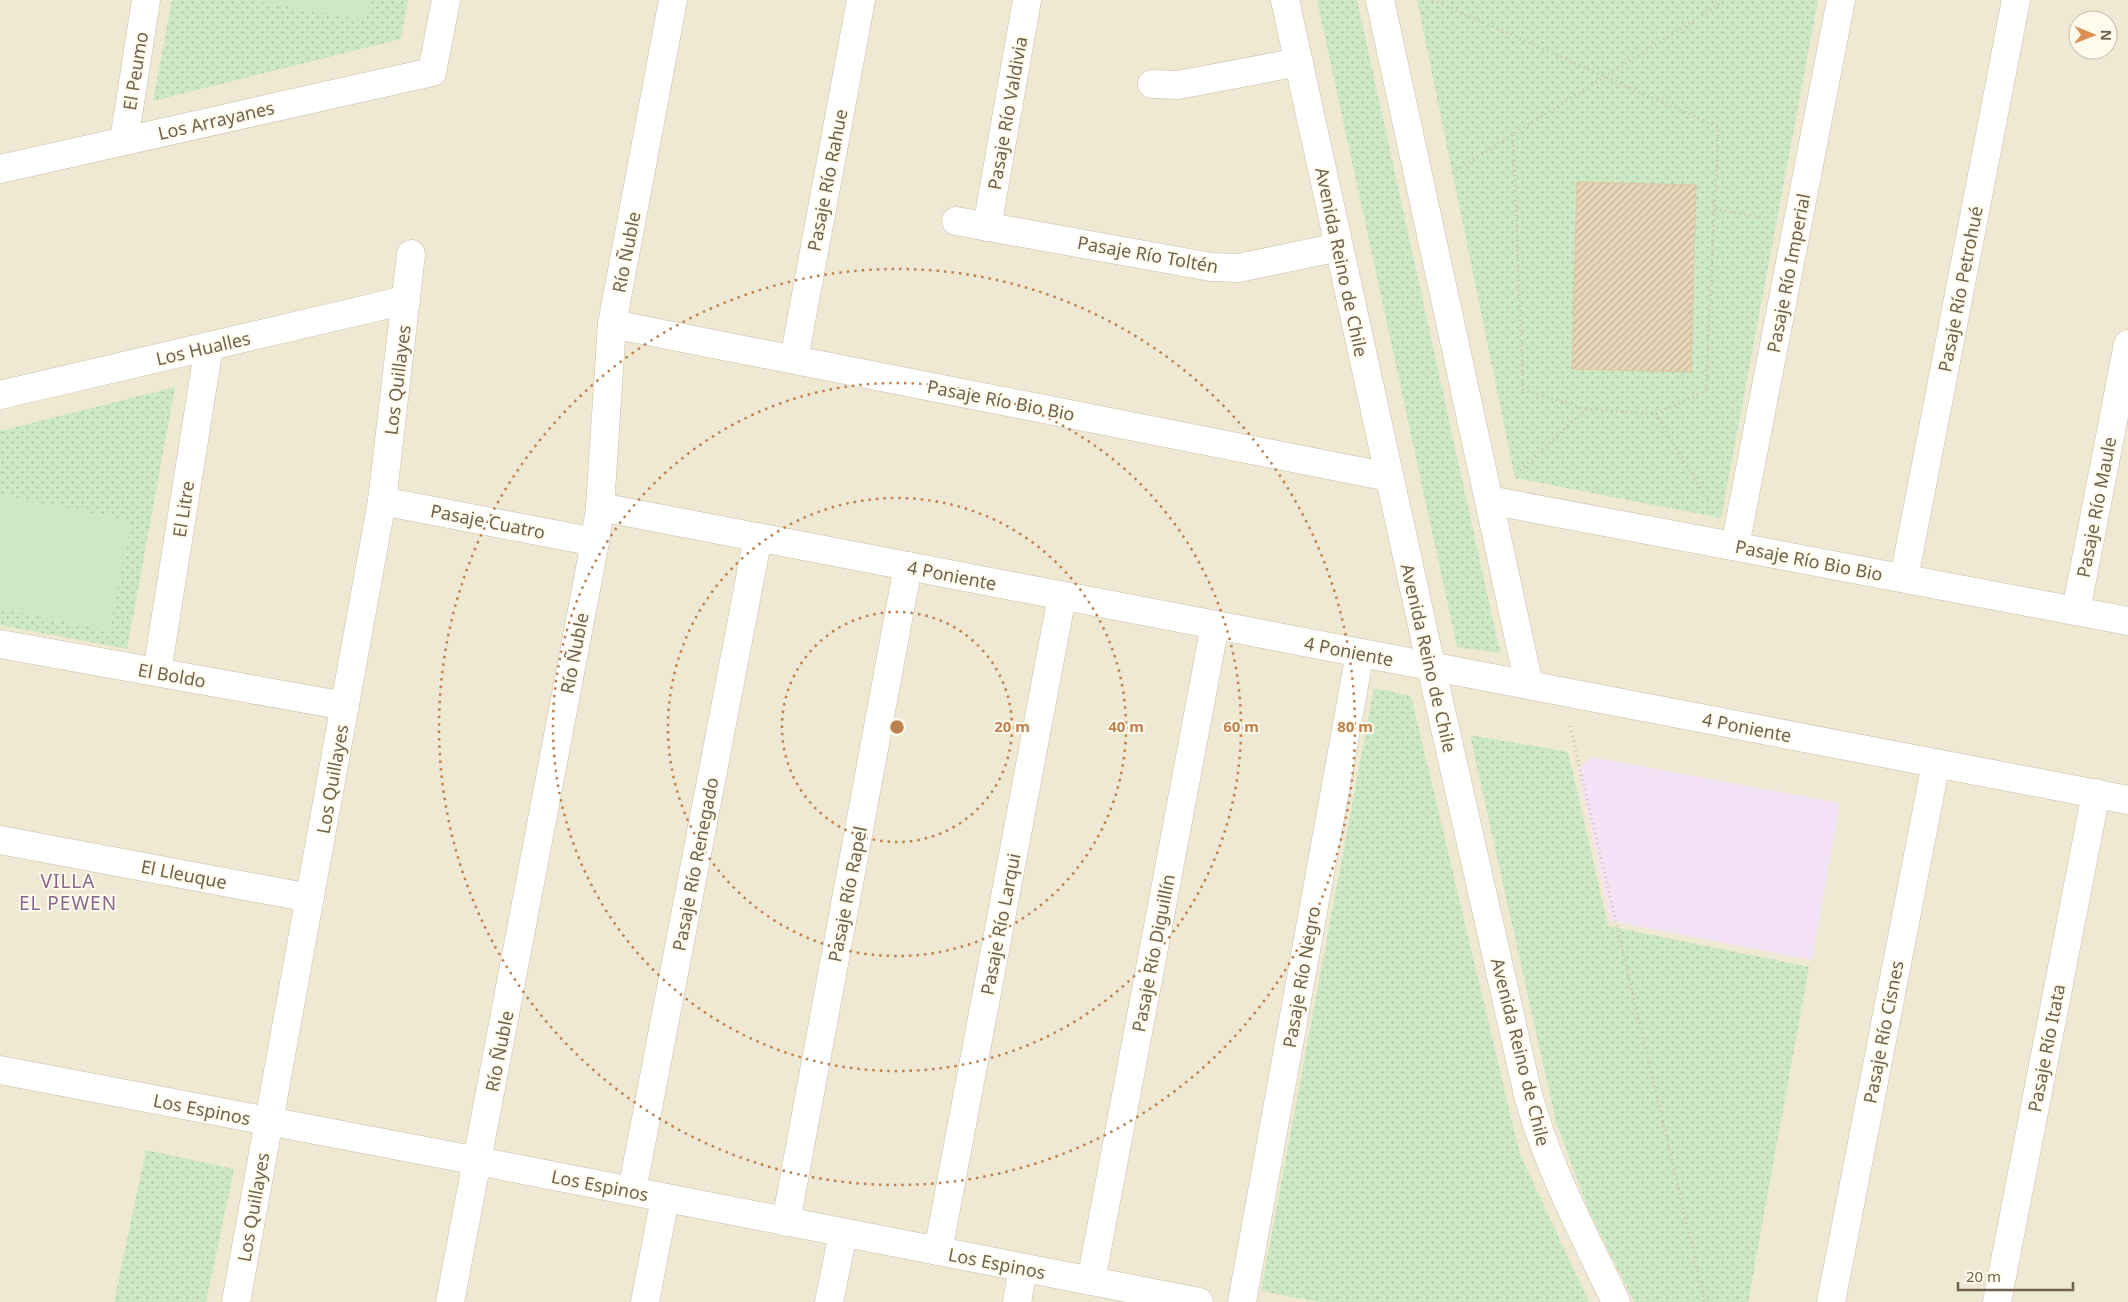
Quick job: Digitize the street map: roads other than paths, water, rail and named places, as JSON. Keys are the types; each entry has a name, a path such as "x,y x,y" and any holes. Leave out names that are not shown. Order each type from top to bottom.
{"street":[{"name":"El Peumo","path":"124,141 146,0"},
{"name":"Los Arrayanes","path":"0,169 432,72 446,0"},
{"name":"Río Ñuble","path":"450,1302 595,542 600,507 612,324 673,0"},
{"name":"Pasaje Río Rahue","path":"794,360 861,0"},
{"name":"Pasaje Río Valdivia","path":"988,226 1027,0"},
{"name":"Avenida Reino de Chile","path":"1285,0 1431,666 1528,1095 1538,1132 1555,1174 1616,1302"},
{"path":"1380,0 1529,685"},
{"name":"Pasaje Río Imperial","path":"1735,546 1841,0"},
{"name":"Pasaje Río Petrohué","path":"1904,578 2016,0"},
{"path":"1152,84 1178,85 1299,62"},
{"name":"Pasaje Río Toltén","path":"956,221 1211,267 1238,268 1339,247"},
{"name":"Los Quillayes","path":"236,1302 382,501 411,254"},
{"name":"Los Hualles","path":"0,395 406,300"},
{"name":"Pasaje Río Bio Bio","path":"612,324 1389,476"},
{"name":"Pasaje Río Maule","path":"2076,611 2128,344"},
{"name":"El Litre","path":"157,672 209,346"},
{"name":"Pasaje Río Bio Bio","path":"1489,500 2128,621"},
{"name":"Pasaje Cuatro","path":"382,501 595,542"},
{"name":"4 Poniente","path":"600,507 2128,800"},
{"name":"Pasaje Río Renegado","path":"632,1191 758,537"},
{"name":"Pasaje Río Rapel","path":"786,1222 908,566"},
{"name":"Pasaje Río Larqui","path":"938,1251 1062,596"},
{"name":"Pasaje Río Diguillín","path":"1090,1281 1215,625"},
{"name":"El Boldo","path":"0,644 345,706"},
{"name":"Pasaje Río Negro","path":"1242,1302 1360,653"},
{"name":"Pasaje Río Cisnes","path":"1831,1302 1936,763"},
{"name":"Pasaje Río Itata","path":"1997,1302 2096,793"},
{"name":"El Lleuque","path":"0,840 310,898"},
{"name":"Los Espinos","path":"0,1070 1200,1302"},
{"path":"645,1302 665,1198"},
{"path":"829,1302 843,1233"},
{"path":"1017,1302 1023,1268"}],"district":[{"name":"VILLA EL PEWEN","path":"68,892"}]}
